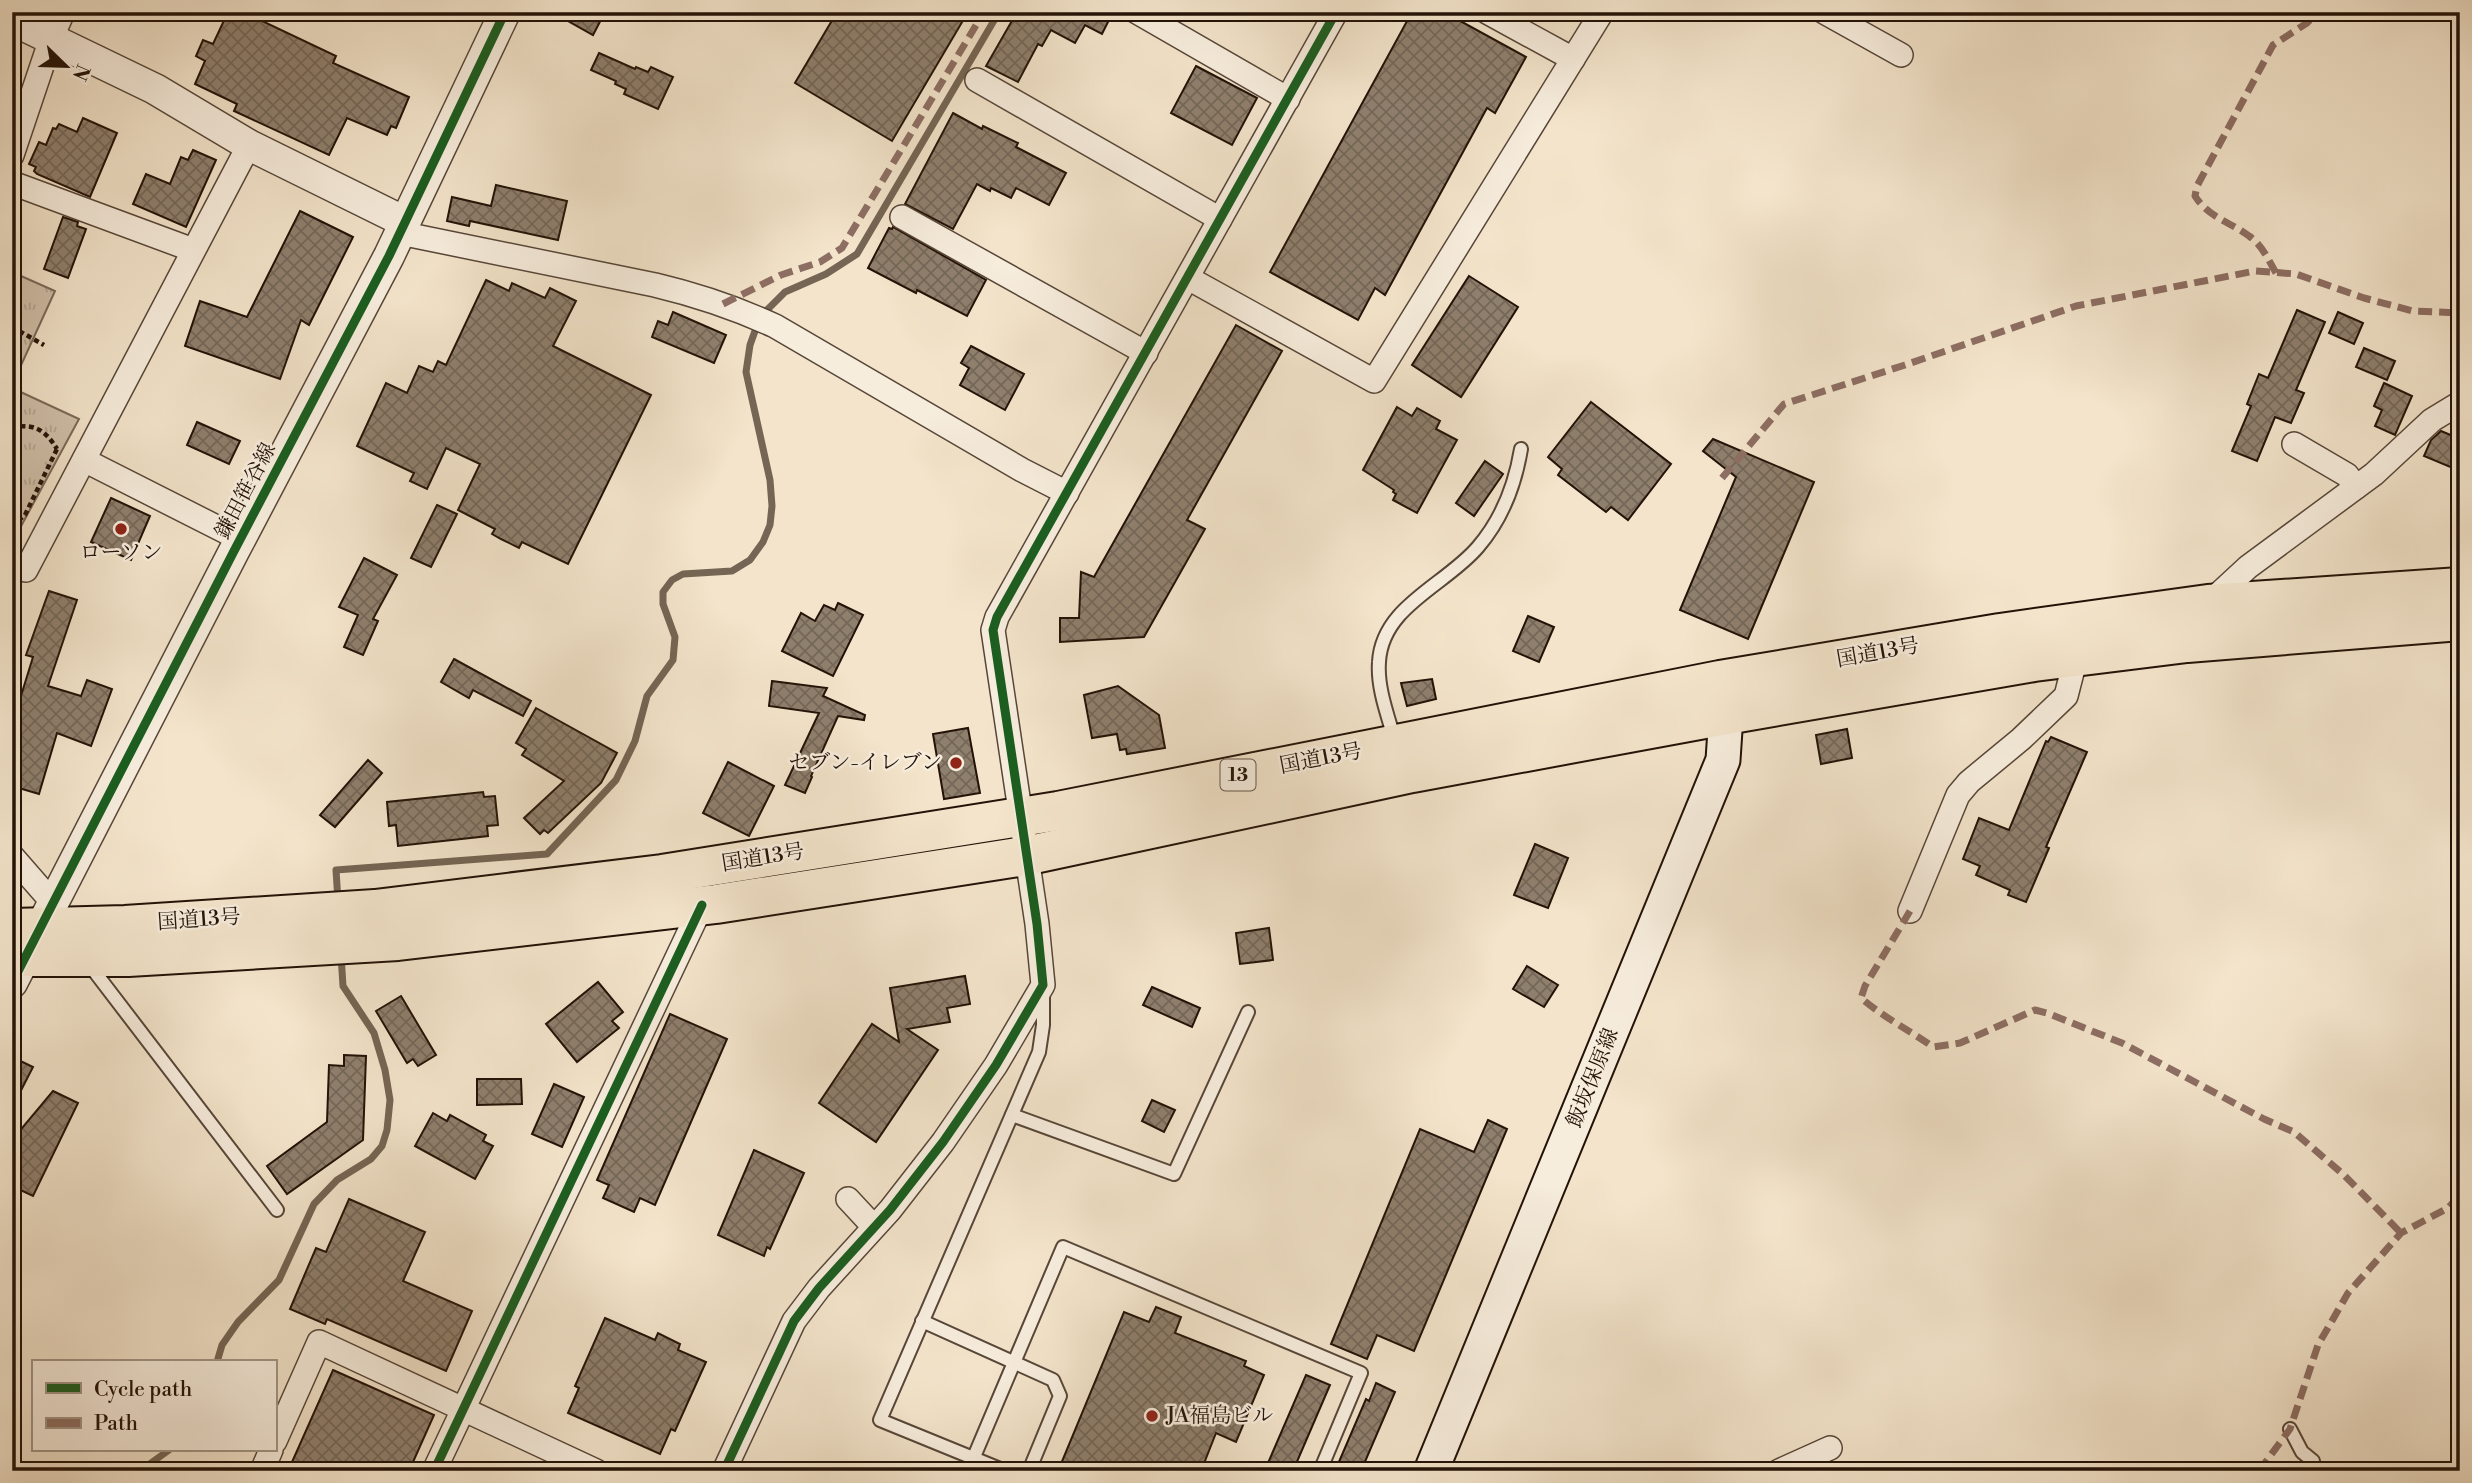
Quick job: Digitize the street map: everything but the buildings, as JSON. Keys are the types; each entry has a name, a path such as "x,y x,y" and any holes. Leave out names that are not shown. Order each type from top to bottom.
{"highway":[{"name":"国道13号","path":"26,943 84,957 128,957 398,941 702,905 1025,856 1412,773 2000,633 2208,604 2460,587"},
{"name":"国道13号","path":"26,943 375,909 662,874 1022,817 1396,744 1723,698 2187,643 2460,621"}],"main road":[{"name":"飯坂保原線","path":"1431,1471 1723,760 1723,698"}],"street":[{"name":"鎌田笹谷線","path":"26,943 403,227 505,12"},
{"path":"1138,12 1288,99"},
{"path":"724,1471 794,1321 819,1287 874,1227 943,1142 996,1065 1043,985 1022,817 993,630 997,617 1336,12"},
{"path":"1488,12 1573,59"},
{"path":"1188,278 1374,381 1602,12"},
{"path":"1824,12 1901,55"},
{"path":"12,20 57,25 155,89 249,145 403,227 694,294 747,313 775,326 1022,470 1067,493"},
{"path":"12,155 57,25"},
{"path":"977,80 1220,219"},
{"path":"12,563 26,570 249,145"},
{"path":"12,183 193,250"},
{"path":"902,217 1146,353"},
{"path":"2208,604 2248,567 2356,487 2432,420 2460,403"},
{"path":"2294,444 2347,475 2356,487"},
{"path":"84,460 240,539"},
{"path":"1910,911 1958,795 1969,782 2066,696 2076,657"},
{"path":"12,856 26,943"},
{"path":"434,1471 702,905"},
{"path":"848,1199 874,1227"},
{"path":"276,1439 319,1342 596,1471"},
{"path":"1779,1471 1830,1448"},
{"path":"262,1471 270,1452"}],"lane":[{"path":"1396,744 1380,683 1379,661 1389,627 1477,549 1496,522 1517,475 1521,449"},
{"path":"84,957 278,1210"},
{"path":"1004,1471 880,1420 1039,1052 1043,1025 1043,985"},
{"path":"1012,1115 1174,1174 1248,1012"},
{"path":"968,1471 1063,1247 1361,1373 1320,1471"},
{"path":"922,1321 1053,1380 1060,1396 1029,1471"},
{"path":"2290,1429 2302,1452 2313,1461"}],"path":[{"path":"12,337 13,328 44,345"},
{"path":"12,408 15,428 24,426 42,430 57,449 25,515 12,526"}],"green space":[{"path":"12,272 55,291 12,385"},
{"path":"12,388 79,419 12,543"}],"waterway":[{"path":"338,901 336,870 547,854 616,780 635,741 647,696 673,660 675,637 663,604 663,592 672,580 683,574 732,571 750,560 763,542 770,525 770,480 746,372 750,345 760,317 785,292 826,274 857,254 999,12"},
{"path":"218,1360 222,1345 238,1322 279,1280 314,1204 337,1180 371,1159 382,1146 387,1130 390,1100 385,1070 374,1033 343,986 341,955"},
{"path":"140,1471 166,1452"}],"marked path":[{"path":"723,304 781,275 820,262 842,248 984,12"},
{"path":"2276,273 2254,240 2206,209 2195,196 2197,186 2273,45 2307,23 2318,12"},
{"path":"1722,478 1784,404 2076,306 2255,271 2296,274 2364,298 2413,311 2460,313"},
{"path":"1910,911 1865,986 1861,998 1887,1017 1933,1047 1960,1043 2035,1010 2122,1043 2264,1119 2294,1132 2344,1175 2401,1233"},
{"path":"2259,1471 2290,1429 2318,1345 2348,1293 2401,1233 2448,1208 2460,1195"}],"cycle path":[{"path":"12,983 389,256 505,12"},
{"path":"724,1471 794,1321 819,1288 890,1210 943,1142 996,1065 1043,985 1037,924 993,630 997,617 1336,12"},
{"path":"434,1471 702,905"}],"place":[{"name":"ローソン","path":"121,529"},
{"name":"セブン-イレブン","path":"956,763"},
{"name":"JA福島ビル","path":"1152,1416"}]}
